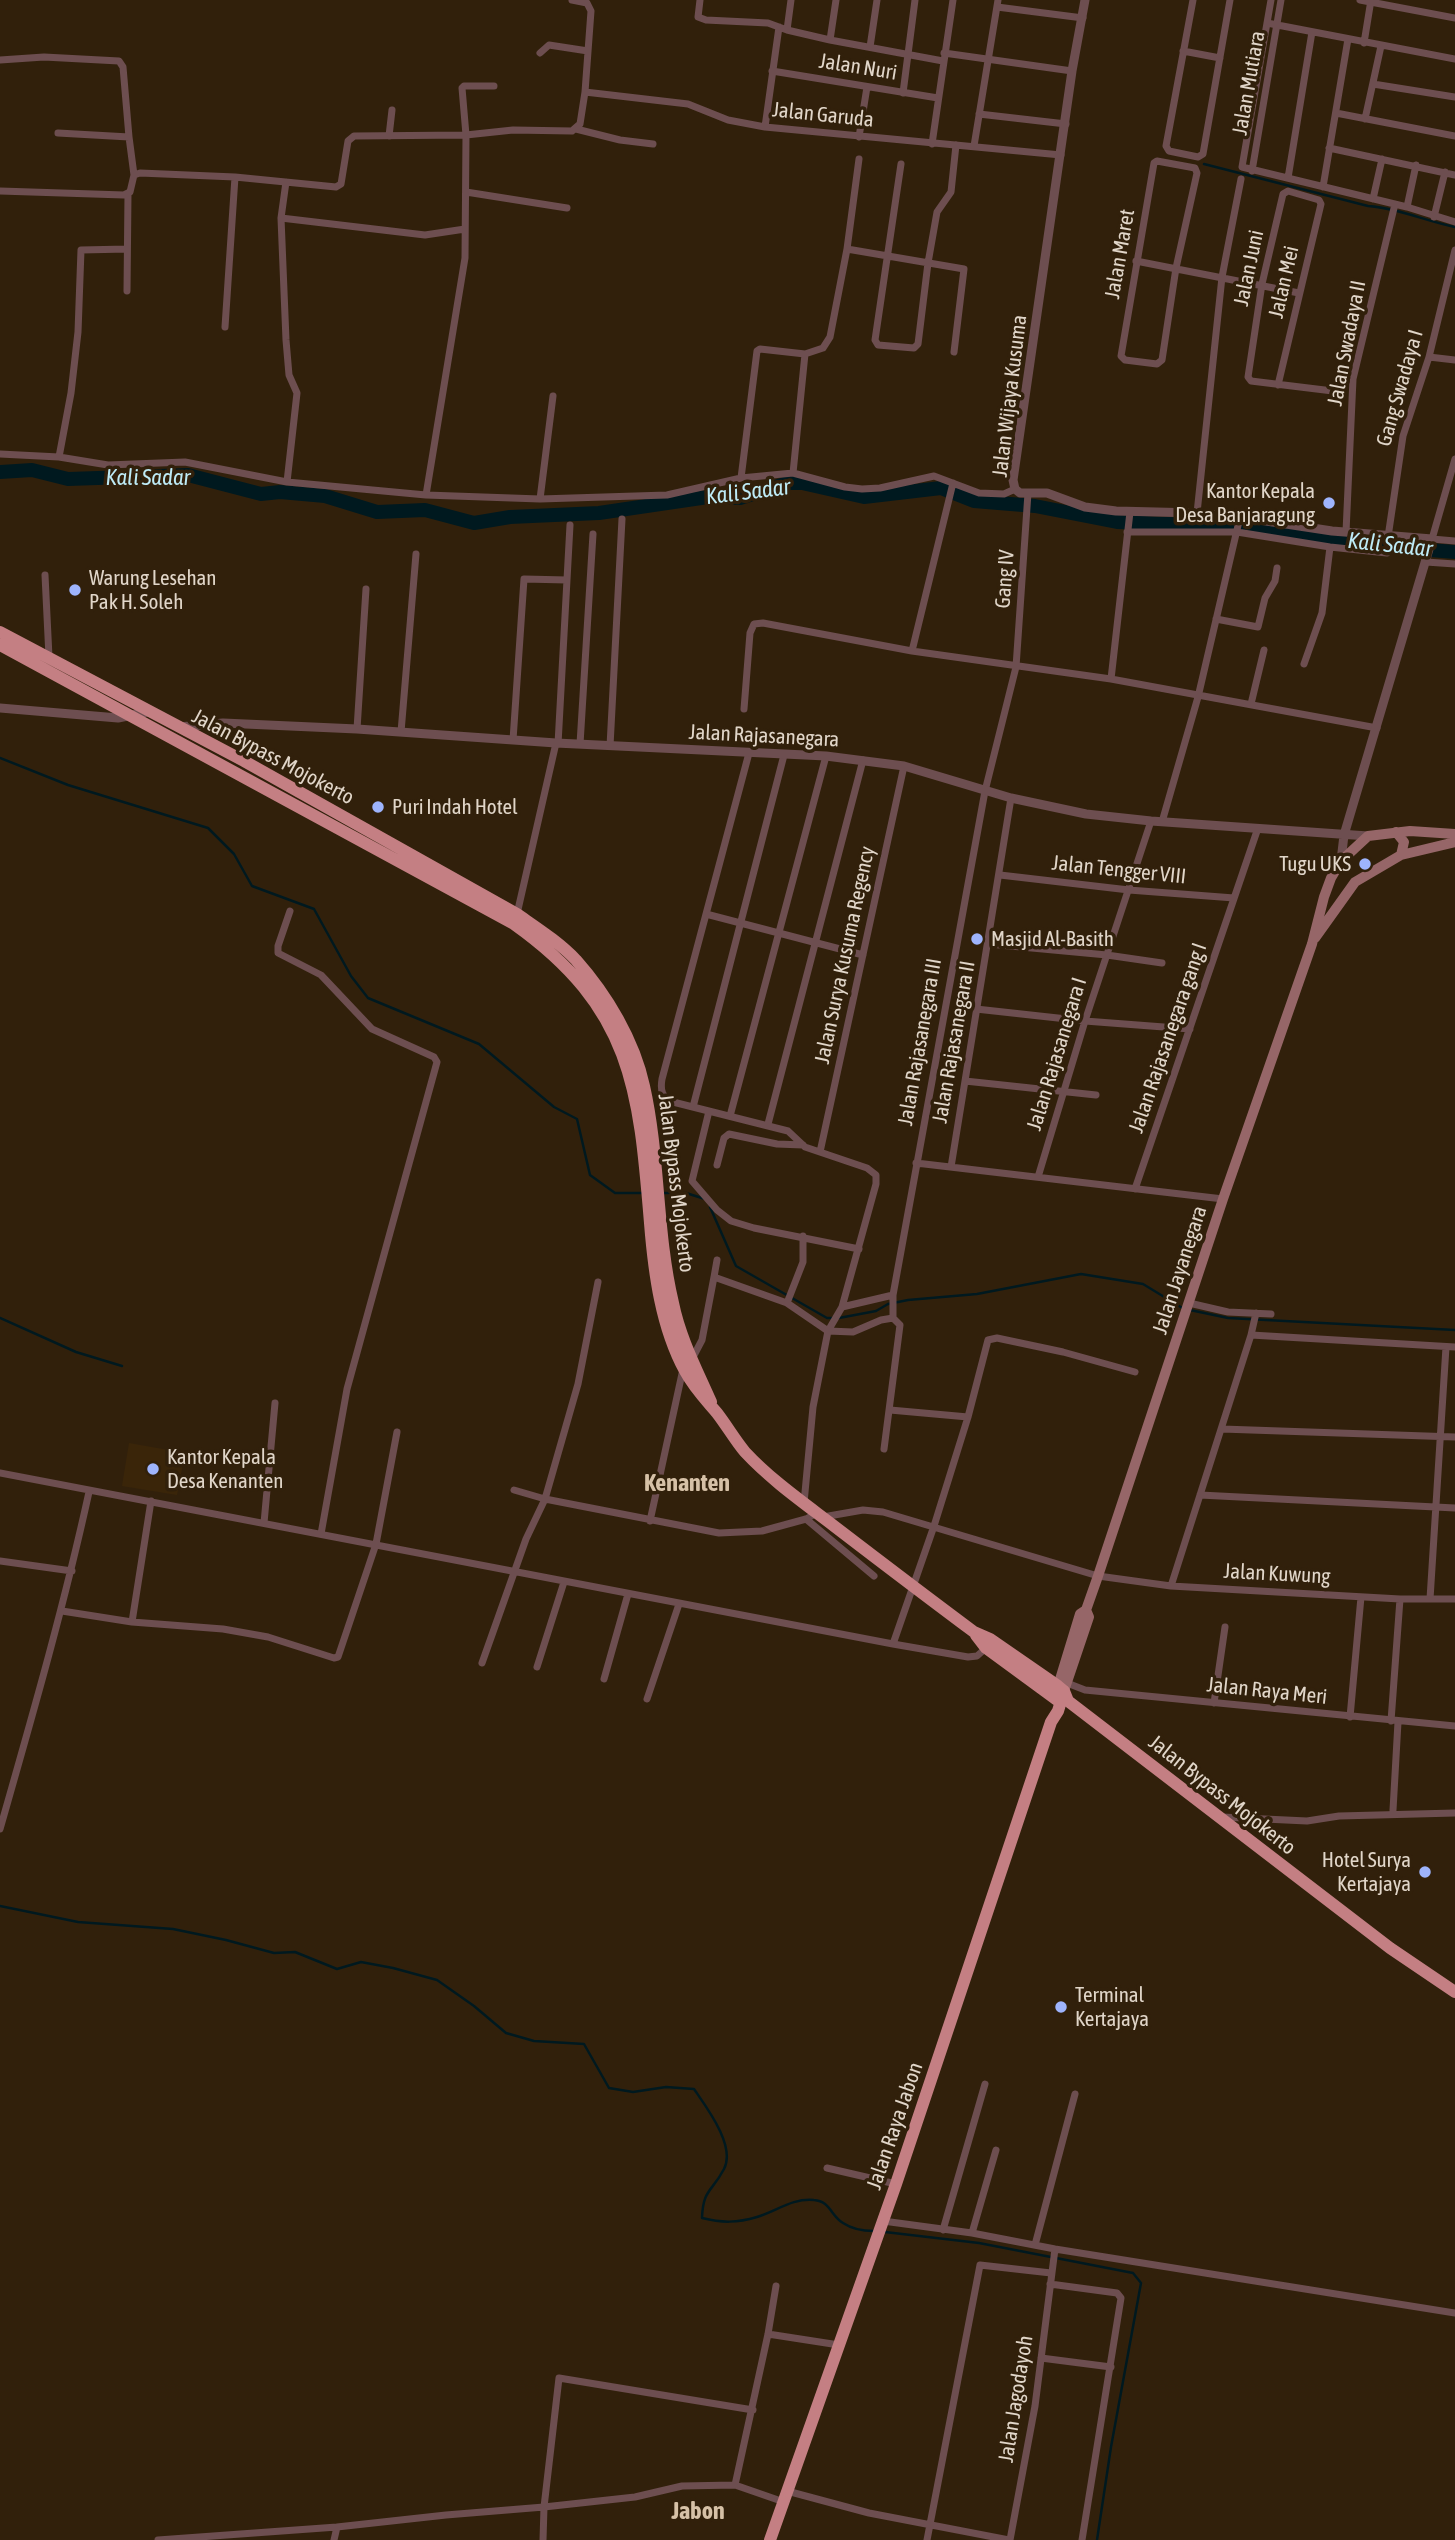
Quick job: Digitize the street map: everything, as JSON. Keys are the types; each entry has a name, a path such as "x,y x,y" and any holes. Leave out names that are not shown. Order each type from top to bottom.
{"highway":[{"name":"Jalan Bypass Mojokerto","path":"0,632 175,727 244,761 517,914 554,940 575,959 611,1007 628,1039 644,1083 654,1212 688,1364 716,1412 745,1451 815,1516 974,1632 990,1639 1061,1698 1390,1948 1455,1992"},
{"name":"Jalan Bypass Mojokerto","path":"0,645 502,917 544,946 585,988 603,1013 619,1045 627,1064 638,1108 652,1178"},
{"name":"Jalan Bypass Mojokerto","path":"974,1632 986,1648 1061,1698"},
{"name":"Jalan Raya Jabon","path":"770,2540 883,2222 1061,1698"}],"main road":[{"path":"1396,832 1404,842 1401,855"},
{"path":"1368,836 1396,832 1455,834"},
{"name":"Jalan Jayanegara","path":"1061,1698 1080,1614 1086,1610 1098,1577 1223,1199 1312,944 1324,897 1341,861 1368,836"},
{"name":"Jalan Jayanegara","path":"1312,944 1354,881 1401,855 1455,842"},
{"path":"1331,878 1341,891 1348,891"}],"street":[{"path":"572,0 587,3 591,8 585,92 580,124 576,129"},
{"path":"700,0 698,17 704,19 768,23 830,40 907,53 1072,71"},
{"path":"765,127 772,71 791,0"},
{"path":"830,40 836,0"},
{"path":"870,47 877,0"},
{"path":"902,93 915,0"},
{"path":"932,144 953,0"},
{"name":"Jalan Wijaya Kusuma","path":"1085,0 1072,71 1013,480 1014,489 1027,501 1047,493 1129,522 1197,513 1238,525 1432,541"},
{"path":"1192,0 1167,149 1198,157 1203,154 1230,0"},
{"name":"Jalan Mutiara","path":"1272,0 1242,167 1252,171 1281,0"},
{"path":"1360,0 1455,18"},
{"path":"1364,43 1371,1"},
{"path":"974,146 997,4 1083,18"},
{"path":"1267,23 1455,59"},
{"path":"1287,178 1312,32"},
{"path":"1323,187 1348,39"},
{"path":"540,52 549,45 588,51"},
{"path":"1365,119 1381,46"},
{"path":"1183,51 1220,58"},
{"path":"0,60 44,57 119,61 123,67 134,175 128,194 127,291"},
{"name":"Jalan Nuri","path":"772,71 938,98"},
{"path":"1373,84 1455,97"},
{"path":"426,495 463,269 466,135 463,87 494,86"},
{"path":"859,137 867,87"},
{"name":"Jalan Garuda","path":"585,92 688,104 728,120 765,127 1061,155"},
{"path":"390,136 392,110"},
{"path":"1336,113 1455,136"},
{"path":"979,114 1066,124"},
{"path":"134,175 140,173 235,177 339,186 347,144 351,138 466,135 513,130 567,132 576,129 620,140 653,144"},
{"path":"58,132 129,136"},
{"path":"901,164 875,340 878,345 916,347 937,212 951,192 956,145"},
{"path":"1329,148 1455,174"},
{"path":"741,478 757,351 760,349 805,354 823,348 830,337 847,249 859,159"},
{"path":"1373,199 1382,159"},
{"name":"Jalan Maret","path":"1157,160 1195,168 1162,360 1157,364 1125,360 1121,356 1136,261 1154,163 1157,160"},
{"path":"1407,207 1416,165"},
{"path":"1252,171 1373,199 1395,207 1407,207 1455,222"},
{"path":"1434,217 1445,172"},
{"path":"225,327 235,177"},
{"path":"1197,513 1222,277 1241,179"},
{"path":"286,182 281,218 286,340 289,375 297,393 287,482"},
{"path":"0,191 128,194"},
{"name":"Jalan Juni","path":"1278,385 1251,381 1248,377 1262,284 1283,194 1288,191 1308,196"},
{"path":"466,192 567,208"},
{"name":"Jalan Mei","path":"1278,385 1321,204 1308,196"},
{"name":"Jalan Swadaya II","path":"1346,532 1353,379 1395,207"},
{"path":"281,218 425,235 465,229"},
{"path":"59,457 75,356 80,250 127,249"},
{"path":"847,249 964,269 954,352"},
{"name":"Gang Swadaya I","path":"1388,537 1403,436 1429,357 1452,273 1455,250"},
{"path":"1136,261 1299,293"},
{"path":"793,473 805,354"},
{"path":"1429,357 1455,359"},
{"path":"1278,385 1341,392"},
{"path":"540,499 553,396"},
{"path":"0,454 59,457 108,465 185,462 287,482 426,495 540,499 667,495 741,478 793,473 862,489 880,488 927,476 940,477 953,485 989,494 1004,494 1014,489"},
{"path":"1341,861 1344,835 1455,459"},
{"path":"912,651 953,485"},
{"name":"Gang IV","path":"985,791 1016,667 1027,501"},
{"path":"610,746 622,519"},
{"path":"1111,679 1129,522 1238,525 1330,547 1387,553"},
{"path":"517,914 557,743 570,525"},
{"path":"1162,822 1198,697 1238,525"},
{"path":"580,744 593,534"},
{"path":"1432,541 1455,541"},
{"path":"1304,664 1322,613 1330,547"},
{"path":"401,732 416,554"},
{"path":"1427,558 1455,564"},
{"path":"1216,619 1258,627 1265,598 1275,581 1277,568"},
{"path":"46,575 49,658"},
{"path":"513,740 524,579 567,580"},
{"path":"356,729 366,589"},
{"path":"744,709 750,633 754,624 763,623 912,651 1111,679 1377,729"},
{"path":"1251,704 1264,650"},
{"path":"0,708 99,717 133,716 147,712"},
{"name":"Jalan Rajasanegara","path":"159,731 223,723 826,756 904,766 985,791 1058,809 1162,822 1368,836"},
{"path":"748,753 661,1086 663,1097 668,1100 768,1124 792,1133 803,1145"},
{"path":"693,1107 784,755"},
{"path":"730,1116 826,756"},
{"path":"768,1124 863,760"},
{"name":"Jalan Surya Kusuma Regency","path":"820,1152 904,766"},
{"name":"Jalan Rajasanegara III","path":"890,1410 900,1325 893,1315 893,1297 985,791"},
{"name":"Jalan Rajasanegara II","path":"951,1167 1011,798"},
{"name":"Jalan Rajasanegara I","path":"1038,1177 1084,1021 1151,821"},
{"name":"Jalan Rajasanegara gang I","path":"1135,1189 1258,828"},
{"name":"Jalan Tengger VIII","path":"1000,875 1129,890 1234,898"},
{"path":"290,911 278,953 321,975 372,1029 434,1056 437,1065 347,1388 321,1534"},
{"path":"706,914 863,955"},
{"path":"989,944 1162,963"},
{"path":"976,1009 1190,1029"},
{"path":"965,1081 1096,1095"},
{"path":"709,1111 692,1181 717,1210 731,1221 754,1228 859,1249"},
{"path":"717,1165 724,1138 729,1134 776,1144 803,1145 867,1168 876,1175 876,1184 842,1307 830,1328 813,1407 804,1503"},
{"path":"916,1163 1223,1199"},
{"path":"788,1301 803,1262 803,1236"},
{"path":"650,1521 688,1364 702,1340 717,1260"},
{"path":"714,1277 788,1301 830,1328 853,1332 893,1315"},
{"path":"482,1662 526,1539 545,1499 578,1384 598,1282"},
{"path":"842,1307 893,1297"},
{"path":"1189,1305 1228,1312 1271,1314"},
{"path":"1171,1586 1256,1315"},
{"path":"1252,1333 1455,1347"},
{"path":"893,1644 934,1527 968,1417 985,1345 992,1338 1063,1352 1135,1372"},
{"path":"1430,1599 1446,1347"},
{"path":"264,1523 275,1403"},
{"path":"884,1449 890,1410 968,1417"},
{"path":"1222,1429 1455,1437"},
{"path":"62,1611 132,1622 223,1629 268,1637 336,1658 376,1544 397,1432"},
{"path":"0,1473 893,1644 968,1657 977,1656 986,1648"},
{"name":"Jalan Kuwung","path":"514,1490 545,1499 719,1534 762,1531 815,1516 871,1510 1098,1577 1171,1586 1400,1599 1455,1599"},
{"path":"0,1829 62,1611 89,1492"},
{"path":"1200,1495 1455,1508"},
{"path":"132,1622 151,1501"},
{"path":"815,1516 874,1576"},
{"path":"0,1561 72,1571"},
{"path":"537,1667 564,1581"},
{"path":"604,1679 628,1594"},
{"path":"1350,1717 1361,1597"},
{"path":"1393,1810 1400,1599"},
{"path":"647,1699 679,1604"},
{"path":"1214,1703 1225,1627"},
{"name":"Jalan Raya Meri","path":"1061,1698 1214,1703 1455,1726"},
{"path":"1218,1817 1307,1821 1339,1816 1455,1813"},
{"path":"943,2230 985,2084"},
{"path":"1035,2245 1074,2094"},
{"path":"972,2233 996,2150"},
{"path":"827,2168 896,2184"},
{"path":"883,2222 972,2233 1055,2251 1455,2313"},
{"name":"Jalan Jagodayoh","path":"1009,2540 1035,2406 1055,2251"},
{"path":"927,2540 979,2266 983,2264 1051,2273"},
{"path":"1050,2284 1117,2293 1121,2296 1082,2540"},
{"path":"736,2485 776,2286"},
{"path":"768,2334 839,2345"},
{"path":"1041,2358 1111,2367"},
{"path":"543,2540 544,2507 559,2378 753,2410"},
{"path":"158,2540 337,2527 544,2507 635,2497 682,2486 736,2485 1009,2540"},
{"path":"334,2540 337,2527"}],"shaded area":[{"name":"Kantor Kepala Desa Kenanten","path":"129,1443 185,1453 177,1495 122,1486"}],"waterway":[{"path":"1204,164 1455,227"},
{"name":"Kali Sadar","path":"0,472 32,470 68,479 188,475 261,494 280,492 325,496 377,512 425,510 474,523 510,517 599,513 708,497 740,498 788,483 802,483 864,497 941,488 974,501 1035,506 1117,522 1220,526 1368,545 1455,552"},
{"path":"0,758 68,785 208,828 234,854 252,886 314,909 351,976 368,998 479,1044 554,1107 577,1119 590,1175 615,1193 642,1193"},
{"path":"663,1193 686,1193 705,1199"},
{"path":"710,1207 736,1266 827,1318 833,1318"},
{"path":"839,1318 876,1311 888,1304 908,1300 977,1294 1081,1274 1143,1284 1184,1309"},
{"path":"1190,1310 1228,1318 1455,1330"},
{"path":"0,1318 76,1352 122,1366"},
{"path":"0,1906 78,1922 173,1929 274,1953 295,1952 337,1969 361,1962 437,1980 506,2033 534,2041 584,2044 609,2088 633,2092 666,2087 694,2089 718,2128 727,2160 720,2177 706,2196 702,2218 743,2220 792,2203 814,2200 824,2203 847,2225 874,2231"},
{"path":"885,2232 979,2243 1133,2273 1141,2283 1097,2540"}],"place":[{"name":"Kantor Kepala Desa Banjaragung","path":"1329,503"},
{"name":"Warung Lesehan Pak H. Soleh","path":"75,590"},
{"name":"Puri Indah Hotel","path":"378,807"},
{"name":"Tugu UKS","path":"1365,864"},
{"name":"Masjid Al-Basith","path":"977,939"},
{"name":"Kantor Kepala Desa Kenanten","path":"153,1469"},
{"name":"Hotel Surya Kertajaya","path":"1425,1872"},
{"name":"Terminal Kertajaya","path":"1061,2007"}],"district":[{"name":"Kenanten","path":"687,1483"},
{"name":"Jabon","path":"698,2511"}]}
